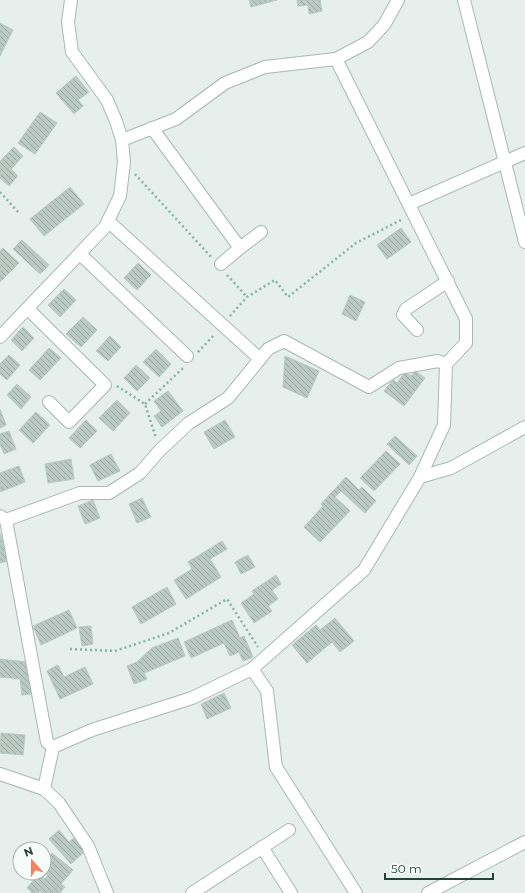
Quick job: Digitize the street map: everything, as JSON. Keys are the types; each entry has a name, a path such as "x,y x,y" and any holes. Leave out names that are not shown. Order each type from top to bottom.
{"street":[{"path":"0,337 105,228 120,196 124,162 122,140 107,100 72,52 68,22 71,0"},
{"path":"122,140 176,119 225,83 265,67 336,59 368,42 384,25 398,0"},
{"path":"464,0 525,242"},
{"path":"53,747 92,730 192,698 252,669 364,570 420,477 444,425 446,364 466,343 466,319 336,59"},
{"path":"152,128 240,248"},
{"path":"411,208 525,153"},
{"path":"108,221 260,359"},
{"path":"221,266 240,248 261,232"},
{"path":"80,254 190,359"},
{"path":"418,330 403,315 406,309 448,281"},
{"path":"28,309 105,385 69,422 49,402"},
{"path":"53,747 47,742 3,518 80,493 109,493 140,473 160,450 190,423 228,398 268,348 284,341 369,386 399,368 438,361 446,364"},
{"path":"420,477 451,468 525,427"},
{"path":"252,669 267,691 276,767 356,893"},
{"path":"44,789 53,747"},
{"path":"0,774 44,789 59,803 88,846 102,890"},
{"path":"192,893 289,830"},
{"path":"428,893 525,842"},
{"path":"262,847 291,893"}],"path":[{"path":"124,162 221,266 247,297"},
{"path":"0,192 18,212"},
{"path":"227,320 247,297 275,280 288,297 356,243 411,208"},
{"path":"145,404 217,332"},
{"path":"105,385 112,384 145,404 160,450"},
{"path":"70,649 115,651 169,633 228,599 265,657"}],"building":[{"path":"249,0 277,0 251,7"},
{"path":"297,0 320,0 322,11 309,14 308,5 298,6"},
{"path":"0,23 13,30 0,56"},
{"path":"76,76 89,92 78,100 83,106 74,114 56,93"},
{"path":"40,112 57,123 35,154 18,143"},
{"path":"14,147 23,156 11,169 18,176 9,186 0,178 0,161"},
{"path":"70,187 84,204 44,236 30,219"},
{"path":"401,228 411,242 387,259 377,245"},
{"path":"22,240 49,265 40,274 13,249"},
{"path":"3,248 19,263 0,282 0,251"},
{"path":"138,263 151,275 137,290 124,278"},
{"path":"64,289 76,300 60,317 48,305"},
{"path":"350,295 365,302 356,321 342,314"},
{"path":"83,317 97,330 81,347 66,334"},
{"path":"23,327 34,338 22,351 11,340"},
{"path":"110,336 121,347 108,361 96,351"},
{"path":"49,348 61,358 40,380 29,370"},
{"path":"156,349 171,364 159,377 143,362"},
{"path":"9,355 20,365 7,380 0,374 0,364"},
{"path":"285,356 319,371 307,398 283,387"},
{"path":"136,365 150,378 137,391 124,378"},
{"path":"415,371 425,378 404,406 384,391 393,380 397,383 405,372 411,376"},
{"path":"17,384 31,397 21,409 7,395"},
{"path":"168,391 183,411 162,427 154,416 161,411 154,401"},
{"path":"117,400 130,413 113,431 99,418"},
{"path":"0,409 6,425 0,428"},
{"path":"36,412 50,425 33,443 19,430"},
{"path":"86,420 97,431 80,448 69,438"},
{"path":"225,420 235,437 214,449 204,432"},
{"path":"9,431 16,449 4,454 0,446 0,434"},
{"path":"395,436 417,456 409,465 387,444"},
{"path":"386,451 400,464 374,491 360,478"},
{"path":"111,454 120,471 98,481 90,465"},
{"path":"71,459 74,479 48,483 45,464"},
{"path":"19,466 25,482 0,492 0,473"},
{"path":"346,477 359,490 362,487 376,501 365,513 341,491 335,497 350,511 320,542 304,527 323,506 321,504"},
{"path":"142,498 151,517 137,523 129,504"},
{"path":"93,500 100,518 85,524 78,506"},
{"path":"0,533 8,561 0,563"},
{"path":"222,541 227,549 210,559 221,577 186,599 174,580 192,569 188,562"},
{"path":"248,555 255,567 241,574 235,562"},
{"path":"276,575 281,584 272,590 278,599 268,606 272,611 254,623 241,603 254,594 252,591"},
{"path":"167,587 176,604 141,624 132,607"},
{"path":"69,610 77,628 41,645 33,626"},
{"path":"335,618 354,641 340,652 332,642 307,663 292,645 316,625 320,630"},
{"path":"232,620 240,638 244,636 253,657 243,661 239,652 230,656 224,643 191,658 184,642"},
{"path":"91,626 93,644 82,646 79,627"},
{"path":"178,638 185,656 144,673 147,679 134,684 127,666 137,662 152,648"},
{"path":"0,659 26,662 31,694 22,695 20,679 0,677"},
{"path":"58,665 64,677 85,667 93,684 60,699 47,671"},
{"path":"224,693 231,708 207,719 201,704"},
{"path":"1,733 25,735 23,755 0,753"},
{"path":"59,830 69,842 75,837 84,852 71,864 49,839"},
{"path":"52,853 73,870 61,884 65,887 60,893 42,893 40,891 38,893 32,893 27,888 33,881 52,881"}]}
